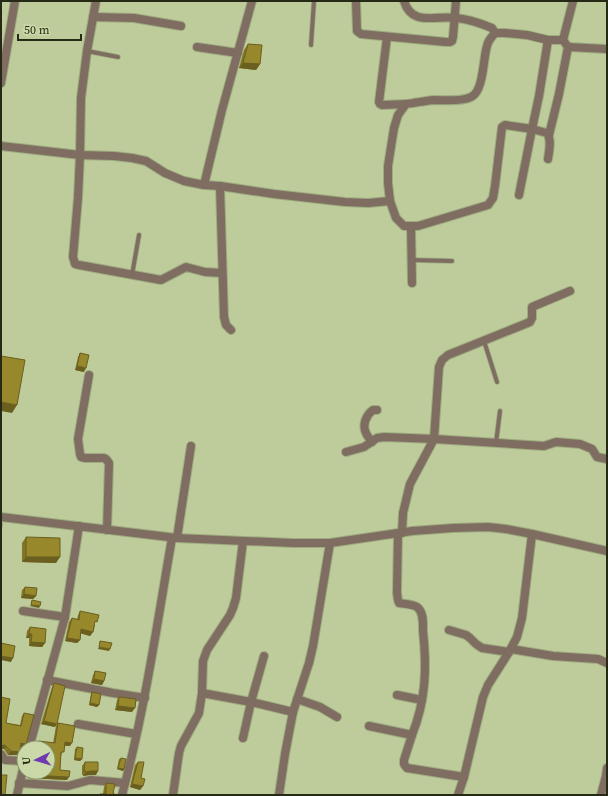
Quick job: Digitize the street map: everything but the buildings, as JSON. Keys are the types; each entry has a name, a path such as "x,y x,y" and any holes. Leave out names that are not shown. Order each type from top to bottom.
{"street":[{"path":"1,83 15,1"},
{"path":"96,1 81,98 80,155 73,257 74,262 75,264 79,265 158,280 163,280 186,267 204,272 222,273"},
{"path":"204,185 222,110 252,1"},
{"path":"356,1 357,31 361,34 450,42 452,41 453,37 456,1"},
{"path":"404,1 409,12 416,16 424,18 454,17 474,21 492,28 495,33"},
{"path":"548,159 549,135 559,94 573,1"},
{"path":"93,17 134,18 181,26"},
{"path":"1,24 10,27"},
{"path":"387,37 379,102 382,105 470,98 476,94 480,82 487,44 495,33 505,32 527,35 548,40 607,49"},
{"path":"519,195 539,96 548,40"},
{"path":"197,47 238,54"},
{"path":"406,104 398,115 388,166 390,201 396,218 404,226 418,226 488,205 493,198 502,127 505,125 532,129 547,133 549,135"},
{"path":"1,146 80,155 132,158 146,161 165,173 184,181 204,185 345,202 368,203 390,201"},
{"path":"220,186 224,322 227,328 231,330"},
{"path":"411,226 412,283"},
{"path":"464,777 407,768 404,764 422,700 426,669 422,615 418,608 399,603 397,593 400,533 410,484 434,439 439,367 442,360 448,355 530,322 532,318 532,307 570,291"},
{"path":"89,375 78,435 82,456 85,458 106,459 109,463 107,530"},
{"path":"372,442 366,433 364,423 370,412 377,410"},
{"path":"346,452 364,447 380,437 544,446 556,442 580,444 592,448 597,456 607,459"},
{"path":"122,795 145,698 192,446"},
{"path":"1,517 175,538 293,543 330,543 441,528 482,527 506,529 607,551"},
{"path":"31,740 65,617 79,526"},
{"path":"458,795 464,777 483,697 488,685 510,651 517,637 522,618 532,534"},
{"path":"173,795 181,746 199,712 202,693 203,661 206,650 230,615 236,598 243,541"},
{"path":"279,795 293,712 313,646 330,543"},
{"path":"23,611 65,617"},
{"path":"449,630 466,635 482,648 553,656 598,659 607,663"},
{"path":"243,738 264,656"},
{"path":"47,680 145,698"},
{"path":"202,693 251,702 293,712"},
{"path":"397,695 422,700"},
{"path":"297,699 320,707 337,717"},
{"path":"78,724 136,734"},
{"path":"370,726 412,735"},
{"path":"1,754 5,760 16,761"},
{"path":"601,795 607,768"},
{"path":"17,795 20,780"},
{"path":"19,783 68,786 87,780 93,780 125,783"}],"lane":[{"path":"311,45 314,1"},
{"path":"87,52 118,57"},
{"path":"132,275 139,235"},
{"path":"412,260 452,261"},
{"path":"484,341 497,382"},
{"path":"496,443 500,411"}]}
